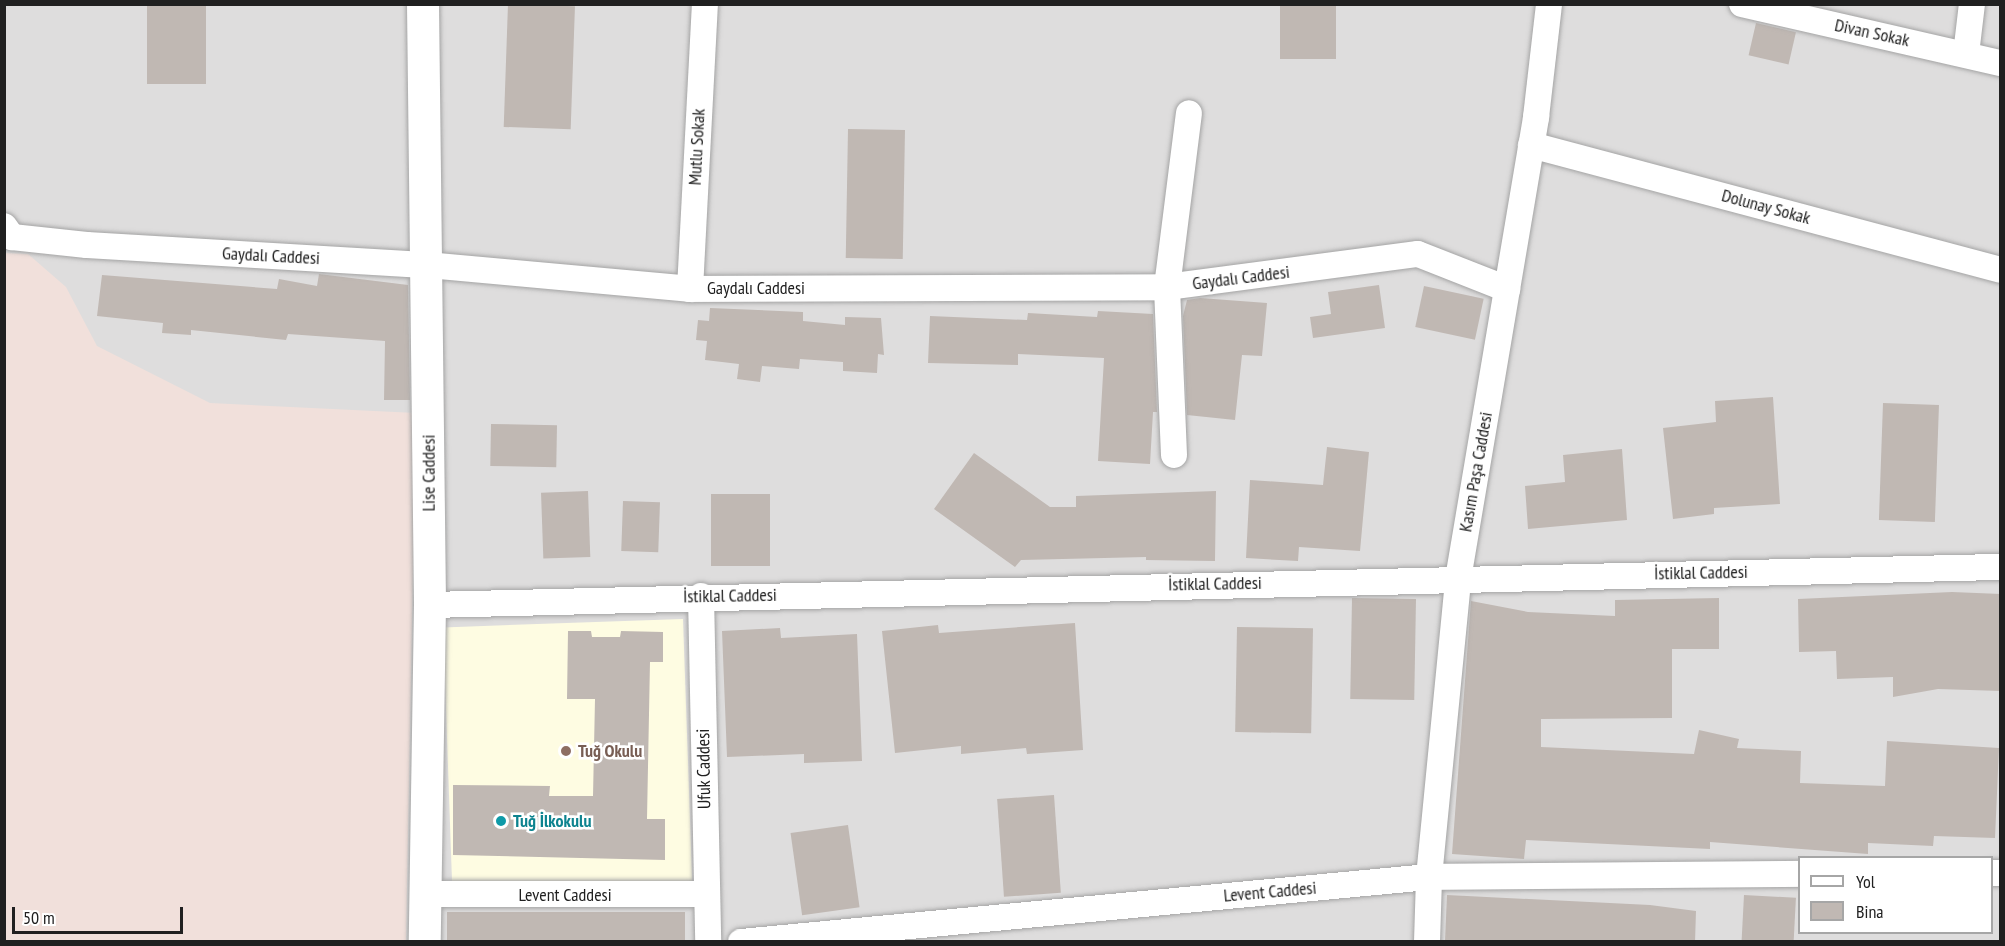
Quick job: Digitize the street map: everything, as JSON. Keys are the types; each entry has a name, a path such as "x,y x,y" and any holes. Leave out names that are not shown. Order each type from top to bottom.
{"street":[{"name":"Lise Caddesi","path":"423,4 428,265 430,605 425,942"},
{"name":"Mutlu Sokak","path":"690,289 705,4"},
{"name":"Kasım Paşa Caddesi","path":"1427,942 1429,877 1458,579 1531,145 1549,4"},
{"name":"Divan Sokak","path":"1742,4 2001,63"},
{"path":"1966,54 1972,4"},
{"path":"1174,455 1167,287 1189,113"},
{"name":"Dolunay Sokak","path":"1531,145 2001,270"},
{"name":"Gaydalı Caddesi","path":"7,233 87,245 428,265 690,289 1167,287 1418,255 1507,289"},
{"name":"İstiklal Caddesi","path":"430,605 701,596 2001,567"},
{"name":"Ufuk Caddesi","path":"701,596 705,894 708,942"},
{"name":"Levent Caddesi","path":"741,942 1429,877 1798,874"},
{"name":"Levent Caddesi","path":"426,894 705,894"}],"shaded area":[{"path":"5,5 2000,5 2000,941 5,942"},
{"path":"5,253 28,254 66,287 97,346 210,403 416,413 406,941 5,942"},
{"name":"Tuğ Okulu","path":"683,619 692,883 452,891 443,627"}],"building":[{"path":"147,4 206,4 206,84 147,84"},
{"path":"508,4 575,6 571,129 504,127"},
{"path":"1280,4 1336,4 1336,59 1280,59"},
{"path":"1756,23 1796,32 1789,64 1749,55"},
{"path":"848,129 905,130 903,259 846,258"},
{"path":"319,274 408,285 410,400 384,400 385,341 288,334 286,340 191,330 191,335 162,333 163,323 97,316 102,275 277,289 279,279 317,286"},
{"path":"1379,285 1385,328 1313,338 1310,317 1331,314 1328,292"},
{"path":"1424,286 1484,299 1475,340 1415,327"},
{"path":"1200,298 1267,303 1262,356 1242,355 1235,420 1187,415 1183,316 1187,300"},
{"path":"710,308 803,312 803,321 845,325 845,317 881,318 884,355 878,354 877,373 843,371 843,362 800,359 799,369 762,366 760,382 737,379 739,364 705,360 707,341 696,340 698,320 709,321"},
{"path":"1098,311 1153,314 1157,412 1153,412 1150,464 1098,461 1104,358 1018,354 1018,365 928,363 930,316 1027,320 1028,313 1097,317"},
{"path":"1773,397 1780,504 1714,508 1714,514 1673,519 1663,428 1716,422 1715,401"},
{"path":"1883,403 1939,405 1935,522 1879,520"},
{"path":"491,424 557,425 556,467 490,466"},
{"path":"1327,447 1369,452 1360,551 1299,547 1298,561 1246,558 1250,480 1323,485"},
{"path":"1622,449 1627,520 1528,529 1525,486 1565,482 1563,455"},
{"path":"974,453 1050,507 1076,507 1076,496 1216,491 1215,561 1146,560 1146,557 1021,560 1015,567 934,509"},
{"path":"588,491 590,557 543,559 541,493"},
{"path":"711,494 770,494 770,566 711,566"},
{"path":"623,501 660,502 658,552 621,551"},
{"path":"1952,592 2001,594 2001,691 1938,689 1893,697 1893,677 1837,679 1836,651 1799,652 1798,599"},
{"path":"1352,598 1416,599 1414,700 1350,699"},
{"path":"1719,598 1719,649 1672,649 1672,718 1541,719 1541,747 1694,754 1699,730 1739,739 1737,748 1801,751 1800,783 1885,786 1887,741 1999,748 1995,838 1934,836 1933,846 1868,843 1868,854 1710,842 1710,849 1526,840 1524,859 1452,854 1471,601 1528,612 1615,616 1615,600"},
{"path":"1075,623 1083,750 1027,754 1026,748 961,754 961,746 895,753 882,631 938,625 939,633"},
{"path":"1237,627 1313,628 1311,733 1235,732"},
{"path":"780,628 781,638 857,634 862,761 804,763 804,754 727,757 722,631"},
{"path":"568,631 591,631 592,637 620,637 621,631 663,632 663,662 650,662 647,819 665,819 665,860 453,855 453,785 550,786 549,796 593,796 595,699 567,699"},
{"path":"1054,795 1061,893 1004,897 997,799"},
{"path":"848,825 860,907 802,915 791,833"},
{"path":"1447,895 1650,905 1696,911 1695,942 1445,942"},
{"path":"1744,895 1796,898 1794,942 1742,942"},
{"path":"447,912 685,912 685,942 447,942"}],"place":[{"name":"Tuğ Okulu","path":"566,751"},
{"name":"Tuğ İlkokulu","path":"501,821"}]}
